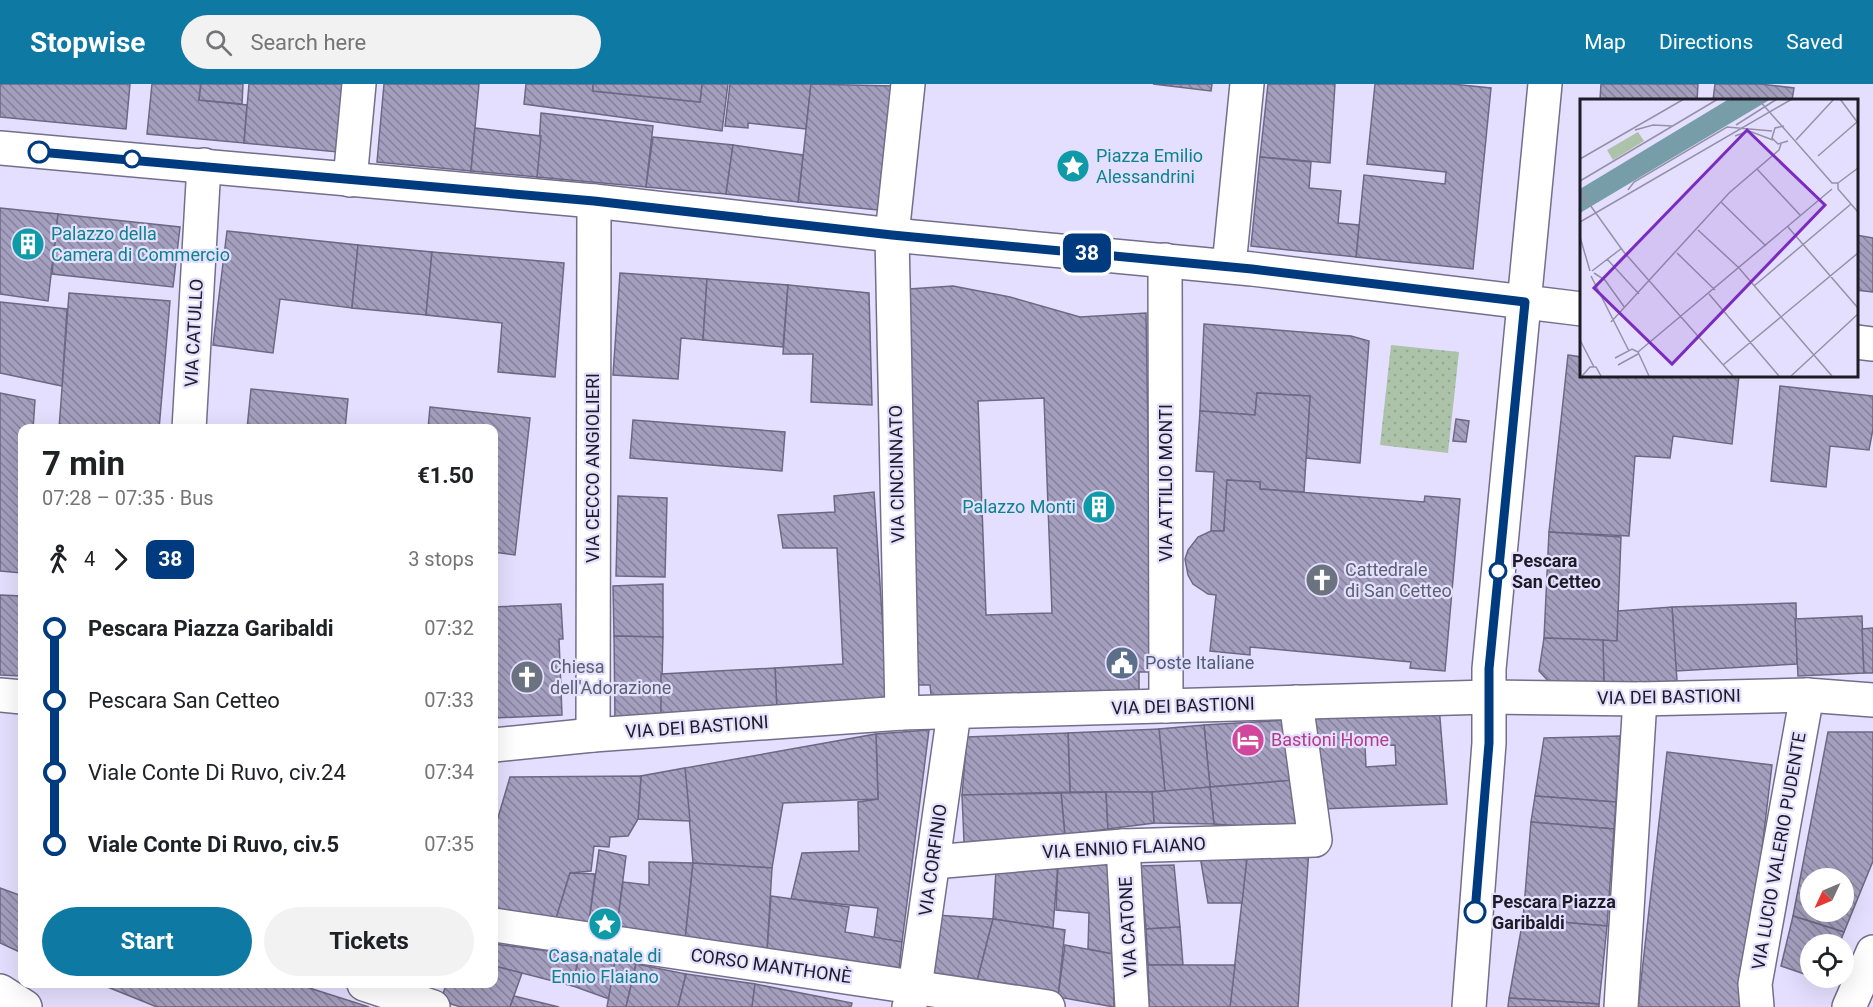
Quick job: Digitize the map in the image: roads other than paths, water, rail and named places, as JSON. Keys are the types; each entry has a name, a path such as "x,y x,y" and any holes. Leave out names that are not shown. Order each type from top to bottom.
{"main road":[{"path":"350,180 359,84"},
{"path":"892,235 908,84"},
{"path":"1229,266 1247,84"},
{"path":"1469,1007 1489,743 1489,669 1545,84"},
{"path":"0,148 594,201 892,235 1229,266 1580,309"},
{"name":"VIA CATULLO","path":"189,424 204,165"},
{"name":"VIA CECCO ANGIOLIERI","path":"593,735 594,201"},
{"name":"VIA CINCINNATO","path":"892,235 902,713"},
{"name":"VIA ATTILIO MONTI","path":"1165,260 1166,706"},
{"path":"1858,342 1873,344"},
{"path":"0,695 18,697"},
{"name":"VIA DEI BASTIONI","path":"498,745 593,735 902,713 1489,697 1640,699 1807,695 1873,699"},
{"name":"VIA LUCIO VALERIO PUDENTE","path":"1756,1007 1755,984 1807,695"},
{"path":"1621,1007 1640,699"},
{"name":"VIA ENNIO FLAIANO","path":"933,862 1123,846 1315,840 1296,702"},
{"name":"VIA CORFINIO","path":"912,997 954,713"},
{"name":"VIA CATONE","path":"1123,846 1132,1007"},
{"name":"CORSO MANTHONÈ","path":"498,926 912,997 1048,1007"},
{"path":"1849,1007 1873,952"},
{"path":"382,988 430,999"},
{"path":"0,991 25,1007"}],"place":[{"name":"Piazza Emilio Alessandrini","path":"1073,166"},
{"name":"Palazzo della Camera di Commercio","path":"28,244"},
{"name":"Palazzo Monti","path":"1099,507"},
{"name":"Pescara San Cetteo","path":"1498,571"},
{"name":"Cattedrale di San Cetteo","path":"1322,580"},
{"name":"Poste Italiane","path":"1122,663"},
{"name":"Chiesa dell'Adorazione","path":"527,677"},
{"name":"Bastioni Home","path":"1248,740"},
{"name":"Pescara Piazza Garibaldi","path":"1475,912"},
{"name":"Casa natale di Ennio Flaiano","path":"605,924"}]}
